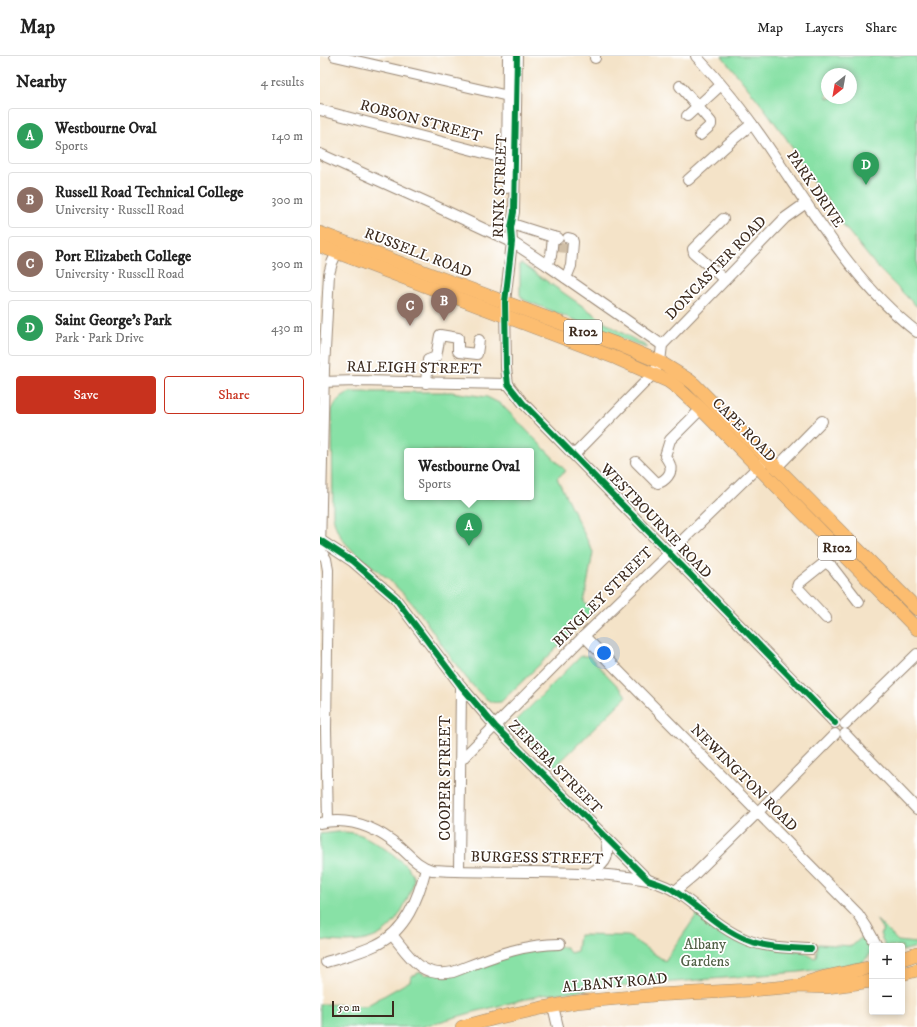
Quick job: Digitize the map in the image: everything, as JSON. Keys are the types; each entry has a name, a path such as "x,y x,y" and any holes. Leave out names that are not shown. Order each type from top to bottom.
{"main road":[{"name":"RUSSELL ROAD","path":"320,233 480,294 505,302"},
{"name":"RUSSELL ROAD","path":"320,246 506,316"},
{"name":"CAPE ROAD","path":"505,302 622,346 660,362 689,380 917,629"},
{"name":"CAPE ROAD","path":"506,316 616,358 653,374 679,389 763,462 777,467 917,609"},
{"path":"905,958 917,954"},
{"name":"ALBANY ROAD","path":"798,986 825,977 869,968"},
{"path":"905,973 917,970"},
{"name":"ALBANY ROAD","path":"462,1027 496,1018 554,1006 620,998 798,986 827,988 869,981"}],"street":[{"path":"335,56 512,96"},
{"name":"RINK STREET","path":"508,56 512,96"},
{"name":"RINK STREET","path":"506,316 505,302 512,242 512,96 517,56"},
{"name":"PARK DRIVE","path":"696,56 752,124 806,203 854,269 891,309 917,332"},
{"path":"687,116 721,85"},
{"path":"680,86 712,123 711,126 700,135"},
{"name":"ROBSON STREET","path":"320,110 511,160"},
{"path":"688,180 752,124"},
{"path":"320,154 512,242 662,345 660,362 653,374 574,455"},
{"name":"DONCASTER ROAD","path":"662,345 785,218 806,203"},
{"path":"723,219 693,248 694,253 725,280"},
{"path":"511,224 560,244 571,266 566,278"},
{"path":"547,265 560,244"},
{"path":"326,962 376,945 393,936 408,916 419,892 426,868 416,862 379,832 352,822 324,822 323,729 328,570 326,558 320,545 322,382 329,274 337,252"},
{"path":"506,316 506,368 508,384"},
{"path":"426,383 428,360 436,357 440,335 458,338 458,351 460,353 477,354 479,340"},
{"name":"RALEIGH STREET","path":"322,382 508,384"},
{"name":"WESTBOURNE ROAD","path":"508,384 523,403 669,553 842,727 917,809"},
{"path":"636,462 656,482 662,482 671,470 671,466 665,456 669,442 701,409"},
{"path":"777,467 822,421"},
{"name":"BINGLEY STREET","path":"461,760 584,636 763,462"},
{"name":"ZEREBA STREET","path":"320,545 352,561 394,598 461,686 495,726 648,880 676,891 722,926 747,940 768,946 811,949"},
{"path":"826,618 797,587 798,584 823,564 827,563 832,567 860,602"},
{"name":"NEWINGTON ROAD","path":"584,636 858,914 875,943"},
{"path":"676,891 757,813 834,734 832,730 842,727 917,654"},
{"name":"COOPER STREET","path":"459,871 461,686"},
{"path":"591,873 602,865 607,855 608,850 605,837"},
{"name":"BURGESS STREET","path":"426,868 432,870 459,871 591,873 619,875 648,880"},
{"path":"393,936 420,966 434,973 444,974 520,948 545,944 560,944"},
{"path":"554,1006 558,1027"}],"green space":[{"path":"722,56 917,56 917,307 878,268 848,231 832,210 827,199 822,195 786,138"},
{"path":"520,264 617,330 646,346 646,348 524,300 520,295"},
{"path":"351,392 451,392 487,397 501,404 566,471 557,478 593,552 584,602 594,612 501,702 492,702 475,689 420,613 400,590 353,551 340,535 333,515 332,410 339,399"},
{"path":"581,656 589,656 627,696 555,767 517,728 516,721"},
{"path":"337,832 358,834 374,842 390,852 405,865 413,876 412,888 400,914 392,925 383,933 372,938 349,942 320,940 320,834"},
{"name":"Albany Gardens","path":"698,913 719,929 804,952 816,958 818,944 852,946 864,935 869,946 869,954 861,963 799,972 611,987 542,995 421,1027 320,1027 320,1004 366,1006 410,981 411,976 421,972 426,975 520,951 566,947 570,953 577,951 579,935 628,936 665,961"},
{"path":"876,919 898,941 917,943 917,947 905,950 905,943 884,943 880,934 883,930"}],"tunnel":[{"path":"557,247 567,248"}],"cycle path":[{"path":"517,56 514,212 511,228 512,242 505,302 506,368 508,384 523,403 835,723"},
{"path":"320,540 352,561 395,598 461,686 495,726 648,880 673,890 719,924 747,940 771,946 811,949"}],"place":[{"name":"Saint George's Park","path":"866,185"},
{"name":"Russell Road Technical College","path":"444,321"},
{"name":"Port Elizabeth College","path":"410,326"},
{"name":"Westbourne Oval","path":"469,546"}]}
